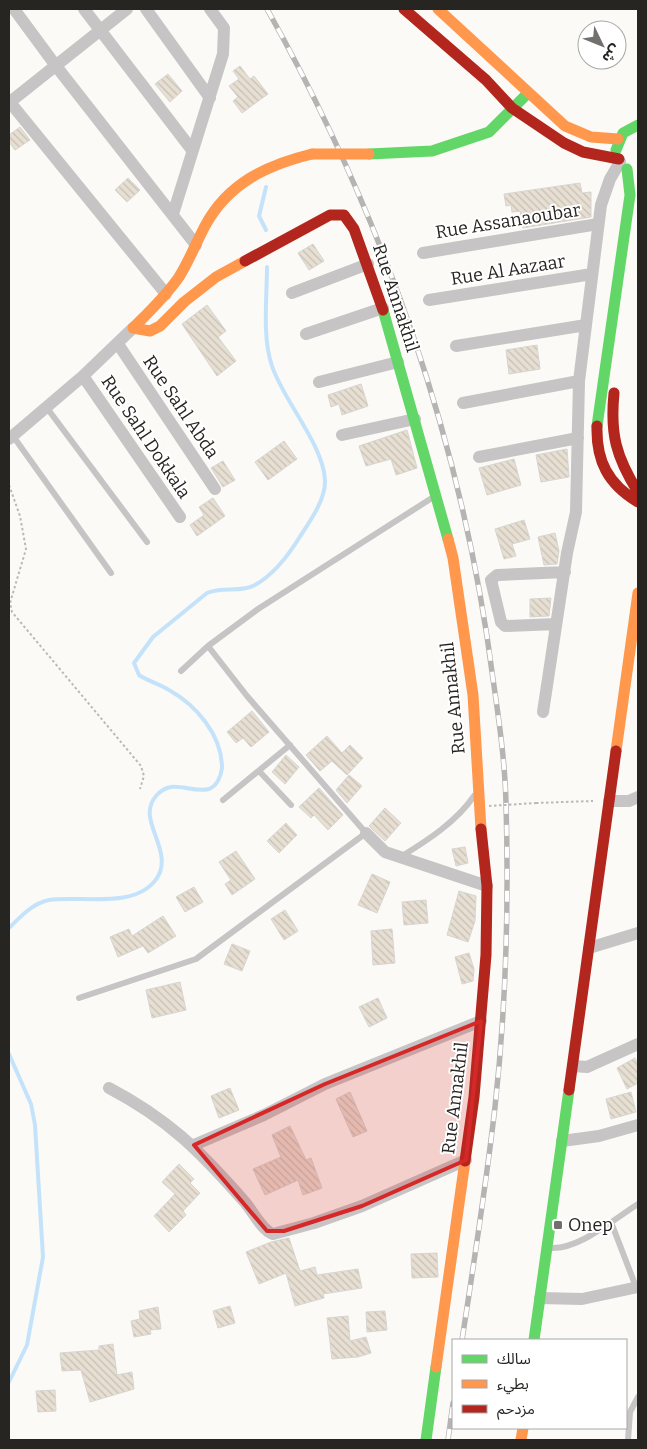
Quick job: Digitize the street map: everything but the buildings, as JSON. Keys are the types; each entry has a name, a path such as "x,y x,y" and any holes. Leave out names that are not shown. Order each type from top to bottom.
{"street":[{"path":"14,9 56,66 196,245"},
{"path":"84,9 192,150"},
{"path":"127,9 9,102 166,294"},
{"path":"146,9 210,98"},
{"path":"173,214 222,54 224,28 210,9"},
{"path":"404,9 486,80 512,108 564,143 583,152 626,165"},
{"path":"438,9 565,126 591,137 618,138"},
{"path":"11,438 118,344 166,294 179,276 212,214 226,197 244,181 274,164 312,154 432,151 489,132 528,93"},
{"path":"637,123 625,130 618,138 616,146 626,165 630,195 600,401 597,445 600,461 608,477 617,487 638,502"},
{"path":"543,712 576,512 579,381 598,224 601,205 610,179 626,165"},
{"path":"638,207 612,405 614,447 621,464 638,492"},
{"name":"Rue Annakhil","path":"133,328 143,331 155,330 199,289 216,277 335,214 344,215 349,221 368,264 437,495 460,600 473,694 482,845 487,886 481,1021 474,1097 426,1440"},
{"name":"Rue Assanaoubar","path":"423,253 598,224"},
{"path":"292,293 368,264"},
{"name":"Rue Al Aazaar","path":"429,300 592,274"},
{"path":"306,334 382,308"},
{"path":"456,346 586,325"},
{"name":"Rue Sahl Abda","path":"118,344 215,489"},
{"path":"319,382 398,362"},
{"name":"Rue Sahl Dokkala","path":"83,376 180,517"},
{"path":"463,403 579,381"},
{"path":"342,435 415,418"},
{"path":"479,457 578,438"},
{"path":"556,624 505,626 501,622 491,580 497,574 565,572"},
{"path":"534,1339 638,600"},
{"path":"609,801 629,801 638,797"},
{"path":"366,833 380,848 398,858 487,886"},
{"path":"589,948 638,933"},
{"path":"194,1145 264,1115 324,1084 481,1021"},
{"path":"572,1066 587,1067 638,1044"},
{"path":"108,1088 134,1101 172,1127 194,1145 252,1209 267,1230 273,1234 314,1223 362,1206 466,1160"},
{"path":"562,1141 599,1136 638,1125"},
{"path":"540,1298 582,1300 637,1287"}],"lane":[{"path":"47,408 147,542"},
{"path":"11,438 111,572"},
{"path":"182,671 208,646 258,609 437,495"},
{"path":"79,998 202,955 366,833 247,696 208,646"},
{"path":"223,800 290,745"},
{"path":"259,772 291,804"},
{"path":"398,858 429,840 459,813 479,789"},
{"path":"548,1248 564,1248 611,1222 638,1204"},
{"path":"611,1222 637,1287"},
{"path":"628,1440 630,1412 638,1397"}],"path":[{"path":"9,485 20,516 26,549 10,603 12,612 141,766 144,776 140,789"},
{"path":"489,806 554,801 609,801"}],"highlighted area":[{"path":"481,1021 466,1160 362,1206 284,1231 267,1231 194,1145 325,1084"}],"waterway":[{"path":"266,187 259,216 266,230"},
{"path":"9,928 27,911 49,900 122,898 148,888 157,878 161,867 159,846 150,815 151,805 156,796 162,790 175,787 195,790 209,789 214,786 220,777 222,768 218,744 206,722 179,696 139,675 134,663 153,637 207,593 219,590 244,589 255,585 269,575 297,542 313,516 323,494 325,487 323,466 310,437 277,379 269,355 266,330 267,267"},
{"path":"9,1054 31,1104 35,1125 43,1257 27,1345 9,1382"}],"railway":[{"path":"267,9 309,88 347,168 382,250 412,334 439,418 461,504 479,591 493,679 503,757 506,803 507,918 504,994 499,1069 491,1136 462,1339"},
{"path":"448,1440 452,1410"}],"traffic: fast":[{"path":"369,154 432,151 489,132 528,93"},
{"path":"616,150 623,133 638,125"},
{"path":"597,426 630,195 627,169"},
{"path":"383,310 448,539"},
{"path":"534,1339 569,1090"},
{"path":"426,1440 436,1367"}],"traffic: slow":[{"path":"438,9 565,126 591,137 618,139"},
{"path":"245,261 216,277 184,302 160,326 150,331 133,328 163,297 179,277 205,226 225,198 237,187 264,170 295,158 312,154"},
{"path":"312,154 369,154"},
{"path":"448,539 453,558 473,695 481,829"},
{"path":"616,751 638,593"},
{"path":"436,1367 465,1161"},
{"path":"521,1440 523,1429"}],"traffic: jam":[{"path":"404,9 486,80 512,108 564,143 583,152 619,159"},
{"path":"245,261 330,215 344,215 354,229 383,310"},
{"path":"614,393 613,421 616,445 624,468 638,492"},
{"path":"597,426 599,450 606,470 619,487 638,502"},
{"path":"569,1090 616,751"},
{"path":"465,1161 474,1097 486,955 487,886 481,829"}],"place":[{"name":"Onep","path":"558,1225"}]}
